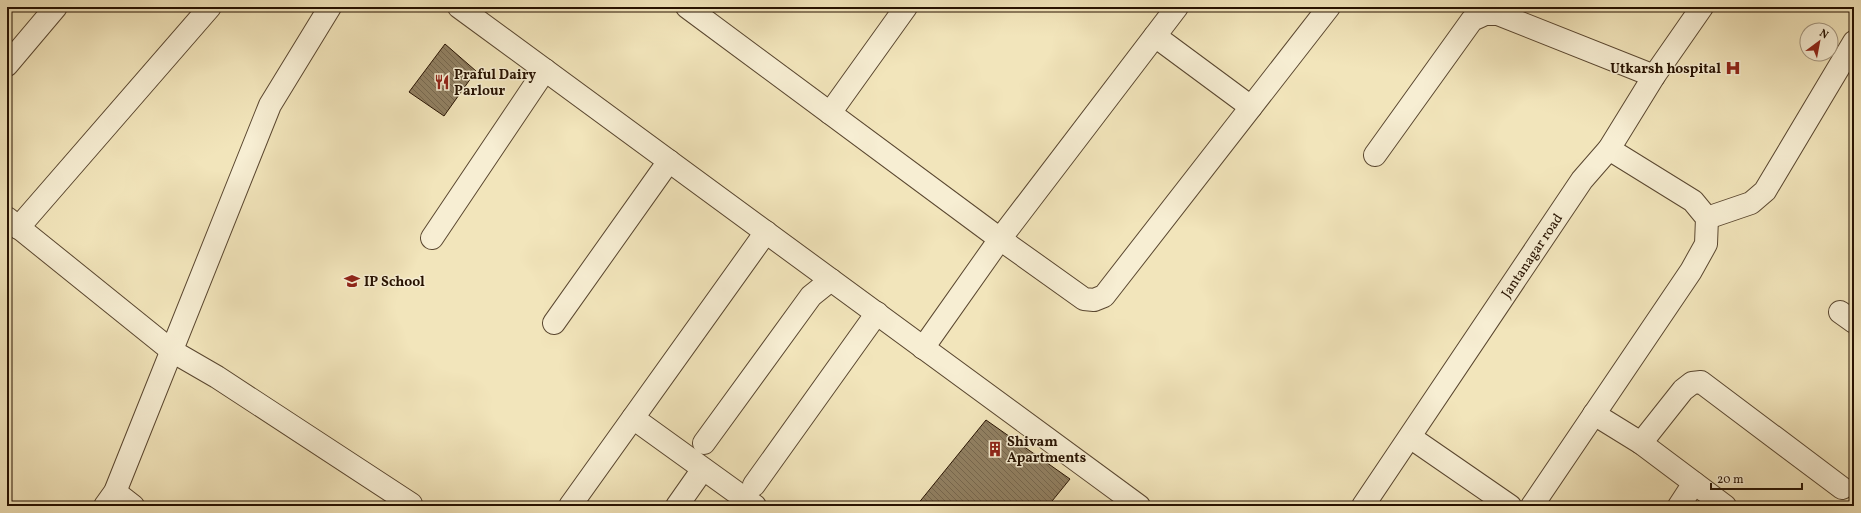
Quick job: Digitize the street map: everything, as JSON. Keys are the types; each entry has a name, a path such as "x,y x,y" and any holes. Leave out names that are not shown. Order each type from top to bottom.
{"street":[{"path":"7,65 56,7"},
{"path":"210,7 12,223 172,351 217,377 411,504"},
{"path":"134,506 110,499 172,351 270,105 330,7"},
{"path":"459,7 1139,506"},
{"path":"687,7 1000,240 1084,299 1094,300 1104,296 1329,7"},
{"path":"830,113 906,7"},
{"path":"923,348 1000,240 1177,7"},
{"name":"Jantanagar road","path":"1370,504 1410,437 1582,180 1609,149 1654,76 1702,7"},
{"path":"1375,155 1472,20 1485,14 1498,14 1654,76"},
{"path":"1155,36 1251,107"},
{"path":"1707,218 1751,203 1765,191 1852,49"},
{"path":"432,238 545,70"},
{"path":"1532,506 1691,271 1706,244 1707,218 1693,201 1609,149"},
{"path":"554,323 669,161"},
{"path":"570,506 766,232"},
{"path":"704,443 810,296 831,280"},
{"path":"632,418 703,469 755,496 877,313"},
{"path":"1641,443 1683,390 1692,383 1700,382 1842,488"},
{"path":"1594,414 1641,443 1725,506"},
{"path":"1410,437 1510,506"},
{"path":"677,506 703,469"},
{"path":"1679,506 1694,484"}],"building":[{"name":"Praful Dairy Parlour","path":"445,44 476,71 444,116 409,92"},
{"name":"Shivam Apartments","path":"986,420 1070,479 1048,506 917,505"}],"place":[{"name":"Utkarsh hospital","path":"1733,68"},
{"name":"Praful Dairy Parlour","path":"442,82"},
{"name":"IP School","path":"352,281"},
{"name":"Shivam Apartments","path":"995,449"}]}
